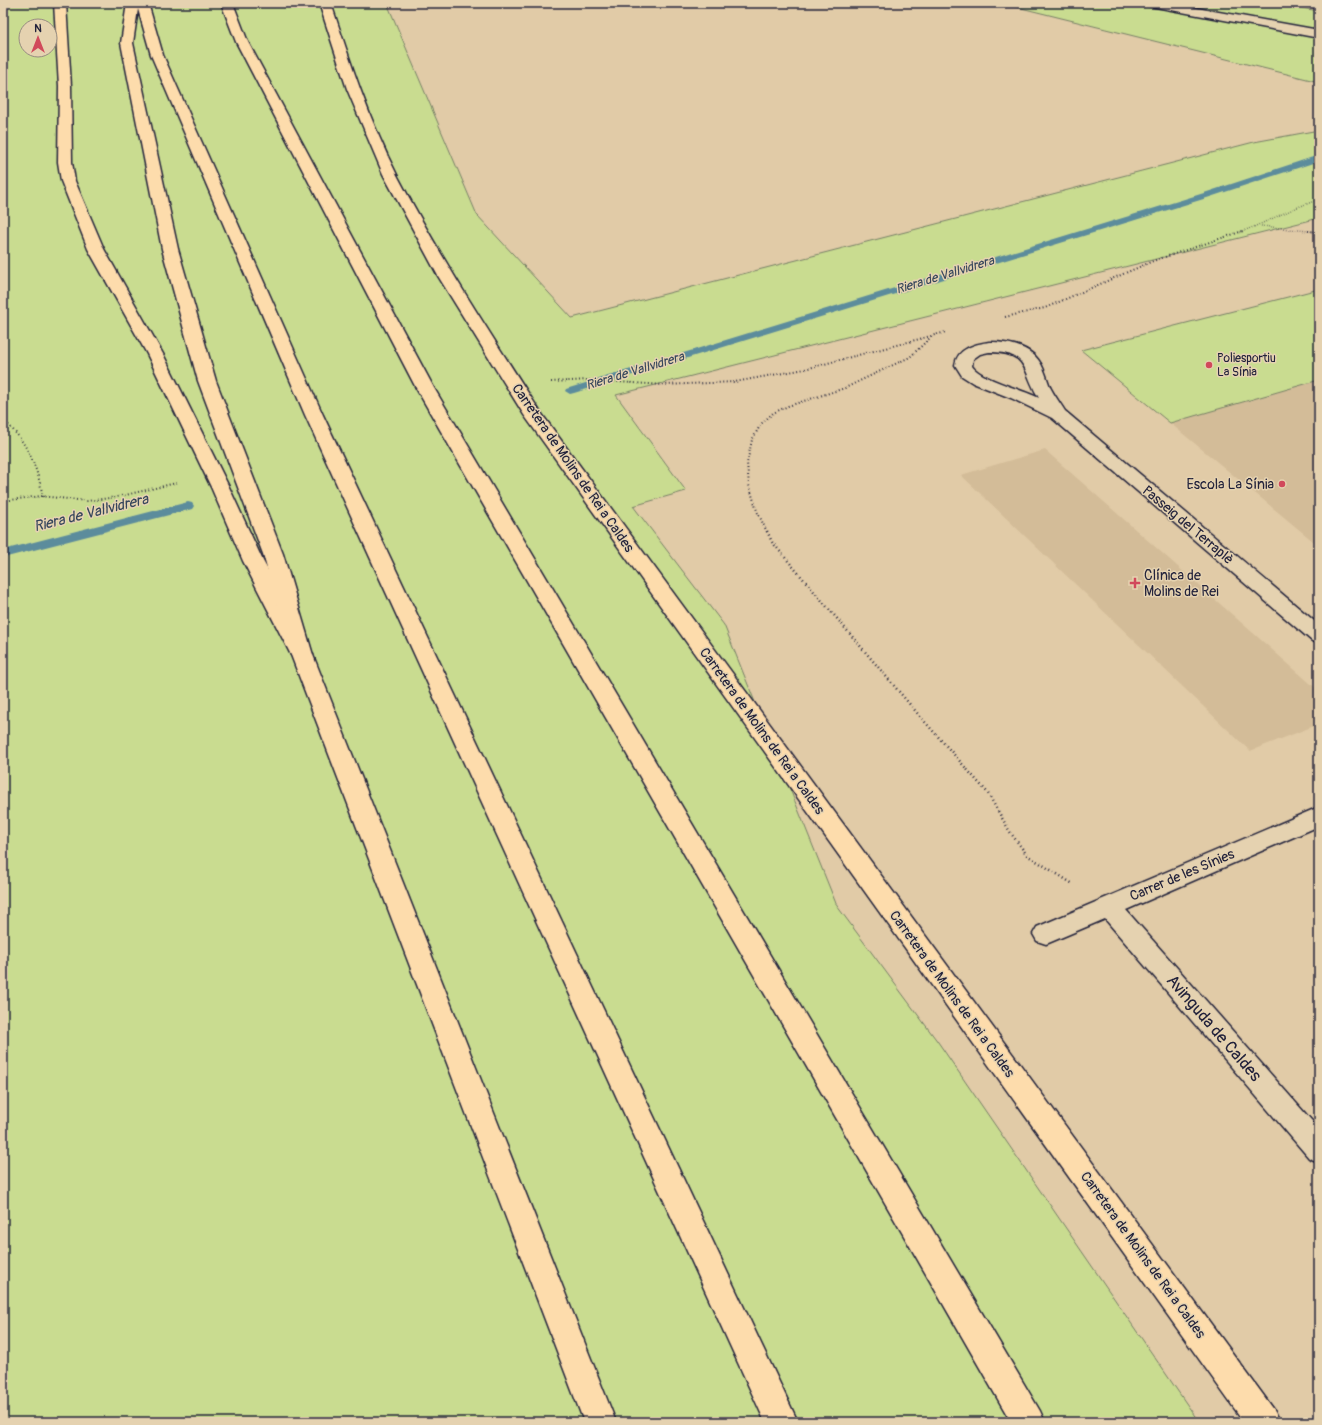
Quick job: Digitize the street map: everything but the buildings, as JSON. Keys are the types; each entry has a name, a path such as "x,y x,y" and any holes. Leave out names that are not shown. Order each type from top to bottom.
{"main road":[{"path":"60,3 65,79 65,162 68,181 96,249 155,354 220,487 253,561 302,655"},
{"path":"133,3 127,43 170,249 207,381 273,554 302,655 600,1422"},
{"path":"142,3 157,55 314,415 782,1422"},
{"path":"227,3 242,42 425,388 1029,1422"},
{"name":"Carretera de Molins de Rei a Caldes","path":"325,3 353,89 390,174 446,276 533,415 1264,1422"}],"street":[{"path":"1150,3 1319,34"},
{"path":"998,348 1020,353 1028,358 1033,364 1044,391 1058,414 1019,395 974,377 967,372 964,366 964,359 976,350 998,348"},
{"path":"984,381 1001,384 1017,383 1026,380 1035,370"},
{"name":"Passeig del Terraplè","path":"1058,414 1319,636"},
{"name":"Carrer de les Sínies","path":"1046,934 1319,816"},
{"name":"Avinguda de Caldes","path":"1109,907 1319,1149"},
{"path":"1199,1332 1275,1422"}],"path":[{"path":"999,319 1045,308 1153,261 1260,226 1307,203 1319,200"},
{"path":"1260,226 1319,232"},
{"path":"545,382 589,380 663,385 735,382 773,376 948,331"},
{"path":"933,335 910,357 904,360 845,388 788,406 773,413 761,424 752,440 747,463 749,485 757,511 772,542 918,714 987,792 1010,832 1027,855 1109,907"},
{"path":"3,420 13,428 29,450 38,472 43,497"},
{"path":"3,501 43,497 87,501 117,498 176,483"}],"shaded area":[{"path":"1273,3 1319,3 1319,11"},
{"name":"Escola La Sínia","path":"1319,380 1319,546 1170,423"},
{"name":"Clínica de Molins de Rei","path":"1045,450 1319,691 1319,724 1250,751 961,475"}],"green space":[{"path":"3,3 387,3 477,215 572,318 1254,142 1319,130 1319,218 616,395 686,491 633,506 724,625 837,906 938,1042 1199,1422 3,1422"},
{"path":"1001,3 1273,3 1319,11 1319,82"},
{"name":"Poliesportiu La Sínia","path":"1319,289 1319,380 1170,423 1081,350"}],"waterway":[{"name":"Riera de Vallvidrera","path":"570,391 1207,195 1319,158"},
{"name":"Riera de Vallvidrera","path":"3,554 188,506"}],"railway":[{"path":"1298,3 1319,7"}],"place":[{"name":"Poliesportiu La Sínia","path":"1209,365"},
{"name":"Escola La Sínia","path":"1282,484"},
{"name":"Clínica de Molins de Rei","path":"1135,583"}]}
